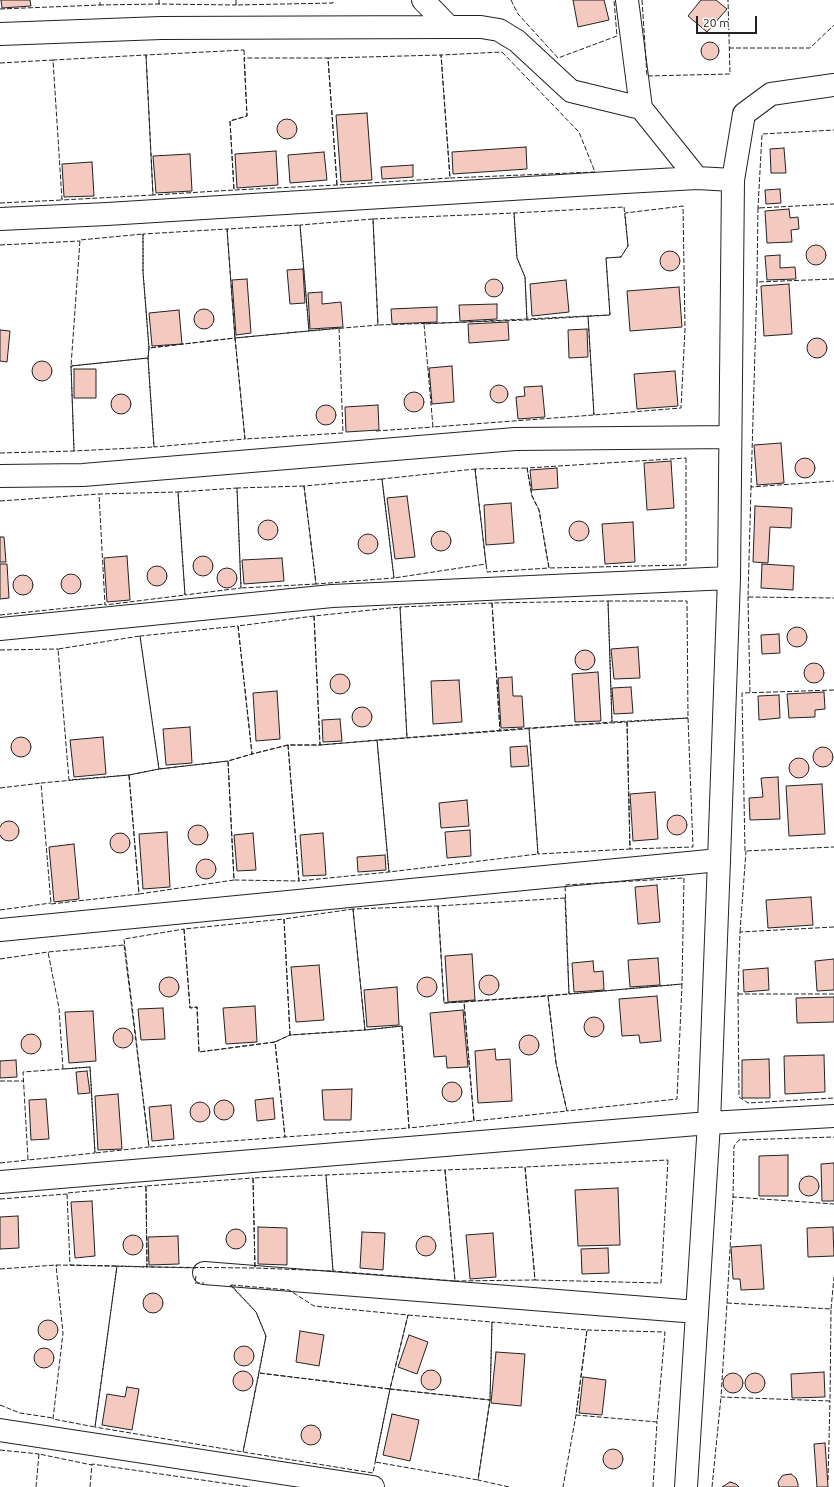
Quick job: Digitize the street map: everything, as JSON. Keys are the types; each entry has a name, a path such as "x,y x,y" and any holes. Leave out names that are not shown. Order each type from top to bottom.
{"street":[{"path":"423,0 449,27"},
{"path":"627,0 640,108 697,178"},
{"path":"0,34 161,28 481,27 499,30 517,41 571,91 640,108"},
{"path":"686,1487 709,1123 719,860 729,578 733,180 744,114 771,94 834,84"},
{"path":"0,219 108,214 697,178 733,180"},
{"path":"0,476 82,475 515,439 730,438"},
{"path":"0,629 332,596 729,578"},
{"path":"0,930 719,860"},
{"path":"0,1182 709,1123 834,1116"},
{"path":"204,1273 697,1312"},
{"path":"0,1430 373,1487"}],"building":[{"path":"1,0 30,0 31,6 2,8"},
{"path":"573,0 604,0 609,20 578,27"},
{"path":"701,0 716,0 727,9 707,32 688,16"},
{"path":"710,42 716,45 719,51 716,57 710,60 704,57 701,51 704,45"},
{"path":"367,113 372,180 341,182 336,115"},
{"path":"287,119 294,122 297,129 294,136 287,139 280,136 277,129 280,122"},
{"path":"526,147 527,169 453,174 452,152"},
{"path":"784,148 786,173 771,173 770,149"},
{"path":"276,151 278,185 237,188 235,154"},
{"path":"324,152 327,180 290,183 288,155"},
{"path":"190,154 192,191 156,193 153,156"},
{"path":"92,162 94,196 64,197 62,164"},
{"path":"413,165 413,177 382,179 381,167"},
{"path":"780,189 781,203 766,204 765,190"},
{"path":"789,209 790,218 798,217 799,229 791,230 792,242 767,243 765,211"},
{"path":"816,245 823,248 826,255 823,262 816,265 809,262 806,255 809,248"},
{"path":"670,251 677,254 680,261 677,268 670,271 663,268 660,261 663,254"},
{"path":"780,255 780,268 795,267 796,279 767,280 765,256"},
{"path":"303,269 305,303 290,304 287,270"},
{"path":"247,279 251,333 236,335 232,280"},
{"path":"494,279 500,282 503,288 500,294 494,297 488,294 485,288 488,282"},
{"path":"566,280 569,312 532,316 530,284"},
{"path":"789,284 792,334 764,336 761,286"},
{"path":"679,287 682,327 630,331 627,291"},
{"path":"322,292 322,304 341,302 343,327 310,329 308,293"},
{"path":"497,304 497,319 460,321 459,305"},
{"path":"437,307 437,322 392,324 391,309"},
{"path":"204,309 211,312 214,319 211,326 204,329 197,326 194,319 197,312"},
{"path":"179,310 182,344 152,346 149,313"},
{"path":"508,322 509,340 469,343 468,324"},
{"path":"587,329 588,357 569,358 568,330"},
{"path":"0,330 10,331 7,362 0,361"},
{"path":"817,338 824,341 827,348 824,355 817,358 810,355 807,348 810,341"},
{"path":"42,361 49,364 52,371 49,378 42,381 35,378 32,371 35,364"},
{"path":"452,366 454,402 432,404 429,368"},
{"path":"74,369 96,369 96,398 74,398"},
{"path":"675,371 678,406 637,409 634,374"},
{"path":"499,385 505,388 508,394 505,400 499,403 493,400 490,394 493,388"},
{"path":"542,386 545,417 518,419 516,397 525,396 524,387"},
{"path":"414,392 421,395 424,402 421,409 414,412 407,409 404,402 407,395"},
{"path":"121,394 128,397 131,404 128,411 121,414 114,411 111,404 114,397"},
{"path":"326,405 333,408 336,415 333,422 326,425 319,422 316,415 319,408"},
{"path":"378,405 379,430 346,432 345,407"},
{"path":"781,443 784,483 757,485 754,445"},
{"path":"805,458 812,461 815,468 812,475 805,478 798,475 795,468 798,461"},
{"path":"671,461 674,508 647,510 644,463"},
{"path":"557,468 558,488 532,490 530,470"},
{"path":"407,496 415,557 395,559 387,498"},
{"path":"511,503 514,543 486,545 484,505"},
{"path":"755,506 792,508 791,528 770,527 768,563 753,562"},
{"path":"268,520 275,523 278,530 275,537 268,540 261,537 258,530 261,523"},
{"path":"579,521 586,524 589,531 586,538 579,541 572,538 569,531 572,524"},
{"path":"633,522 635,562 605,564 602,524"},
{"path":"441,531 448,534 451,541 448,548 441,551 434,548 431,541 434,534"},
{"path":"368,534 375,537 378,544 375,551 368,554 361,551 358,544 361,537"},
{"path":"0,537 4,537 6,562 0,562"},
{"path":"127,556 130,600 107,602 104,558"},
{"path":"203,556 210,559 213,566 210,573 203,576 196,573 193,566 196,559"},
{"path":"282,558 284,581 244,584 242,560"},
{"path":"0,564 7,564 9,598 0,599"},
{"path":"762,564 794,566 793,590 761,588"},
{"path":"157,566 164,569 167,576 164,583 157,586 150,583 147,576 150,569"},
{"path":"227,568 234,571 237,578 234,585 227,588 220,585 217,578 220,571"},
{"path":"71,574 78,577 81,584 78,591 71,594 64,591 61,584 64,577"},
{"path":"23,575 30,578 33,585 30,592 23,595 16,592 13,585 16,578"},
{"path":"797,627 804,630 807,637 804,644 797,647 790,644 787,637 790,630"},
{"path":"779,634 780,653 762,654 761,635"},
{"path":"638,647 640,678 614,679 611,649"},
{"path":"585,650 592,653 595,660 592,667 585,670 578,667 575,660 578,653"},
{"path":"814,663 821,666 824,673 821,680 814,683 807,680 804,673 807,666"},
{"path":"598,672 601,721 575,722 572,674"},
{"path":"340,674 347,677 350,684 347,691 340,694 333,691 330,684 333,677"},
{"path":"512,677 513,696 522,696 524,727 501,728 498,678"},
{"path":"459,680 462,722 433,724 431,681"},
{"path":"631,687 633,713 614,714 612,688"},
{"path":"277,691 280,739 256,741 253,693"},
{"path":"824,692 825,709 815,710 815,717 789,718 787,694"},
{"path":"779,695 780,718 759,720 758,696"},
{"path":"362,707 369,710 372,717 369,724 362,727 355,724 352,717 355,710"},
{"path":"340,719 342,741 323,742 322,720"},
{"path":"190,727 192,763 166,765 163,729"},
{"path":"21,737 28,740 31,747 28,754 21,757 14,754 11,747 14,740"},
{"path":"103,737 106,774 74,777 70,740"},
{"path":"527,746 529,766 511,767 510,747"},
{"path":"823,747 830,750 833,757 830,764 823,767 816,764 813,757 816,750"},
{"path":"799,758 806,761 809,768 806,775 799,778 792,775 789,768 792,761"},
{"path":"778,777 780,819 750,820 749,798 763,797 761,778"},
{"path":"822,784 825,834 789,836 786,786"},
{"path":"655,792 658,839 633,841 630,794"},
{"path":"467,800 469,826 441,828 439,803"},
{"path":"677,815 684,818 687,825 684,832 677,835 670,832 667,825 670,818"},
{"path":"9,821 16,824 19,831 16,838 9,841 2,838 -1,831 2,824"},
{"path":"198,825 205,828 208,835 205,842 198,845 191,842 188,835 191,828"},
{"path":"470,830 471,856 447,858 445,832"},
{"path":"167,832 170,887 143,889 139,834"},
{"path":"120,833 127,836 130,843 127,850 120,853 113,850 110,843 113,836"},
{"path":"253,833 256,870 237,871 234,835"},
{"path":"323,833 326,875 303,876 300,835"},
{"path":"74,844 79,899 54,902 49,847"},
{"path":"385,855 386,870 358,872 357,857"},
{"path":"206,859 213,862 216,869 213,876 206,879 199,876 196,869 199,862"},
{"path":"657,885 660,922 638,924 635,887"},
{"path":"811,897 813,925 768,928 766,900"},
{"path":"472,954 475,1000 448,1002 445,956"},
{"path":"658,958 660,985 630,987 628,960"},
{"path":"834,959 834,990 817,991 815,961"},
{"path":"593,961 594,972 603,971 604,990 574,992 572,963"},
{"path":"319,965 324,1020 296,1022 291,967"},
{"path":"768,968 769,990 744,992 743,970"},
{"path":"489,975 496,978 499,985 496,992 489,995 482,992 479,985 482,978"},
{"path":"169,977 176,980 179,987 176,994 169,997 162,994 159,987 162,980"},
{"path":"427,977 434,980 437,987 434,994 427,997 420,994 417,987 420,980"},
{"path":"397,987 399,1025 367,1027 364,990"},
{"path":"657,996 661,1041 640,1043 639,1035 622,1036 619,999"},
{"path":"834,997 834,1022 797,1023 796,998"},
{"path":"255,1006 257,1042 226,1044 223,1008"},
{"path":"163,1008 165,1039 141,1040 138,1009"},
{"path":"463,1010 468,1067 447,1068 446,1056 434,1057 430,1013"},
{"path":"93,1011 96,1061 69,1063 65,1012"},
{"path":"594,1017 601,1020 604,1027 601,1034 594,1037 587,1034 584,1027 587,1020"},
{"path":"123,1028 130,1031 133,1038 130,1045 123,1048 116,1045 113,1038 116,1031"},
{"path":"31,1034 38,1037 41,1044 38,1051 31,1054 24,1051 21,1044 24,1037"},
{"path":"529,1035 536,1038 539,1045 536,1052 529,1055 522,1052 519,1045 522,1038"},
{"path":"495,1049 496,1060 510,1059 512,1101 478,1103 475,1051"},
{"path":"824,1055 825,1092 785,1094 784,1056"},
{"path":"769,1059 770,1098 742,1098 742,1060"},
{"path":"16,1060 17,1077 0,1078 0,1061"},
{"path":"87,1071 90,1093 78,1094 76,1072"},
{"path":"452,1082 459,1085 462,1092 459,1099 452,1102 445,1099 442,1092 445,1085"},
{"path":"352,1089 351,1120 324,1120 322,1090"},
{"path":"118,1094 122,1149 98,1150 95,1096"},
{"path":"273,1098 275,1119 257,1121 255,1100"},
{"path":"46,1099 49,1139 31,1140 29,1100"},
{"path":"224,1100 231,1103 234,1110 231,1117 224,1120 217,1117 214,1110 217,1103"},
{"path":"200,1102 207,1105 210,1112 207,1119 200,1122 193,1119 190,1112 193,1105"},
{"path":"171,1105 174,1139 152,1141 149,1107"},
{"path":"788,1155 788,1196 759,1196 759,1156"},
{"path":"834,1163 834,1201 822,1201 821,1164"},
{"path":"809,1176 816,1179 819,1186 816,1193 809,1196 802,1193 799,1186 802,1179"},
{"path":"618,1188 620,1245 578,1246 575,1190"},
{"path":"92,1201 95,1256 75,1258 71,1202"},
{"path":"18,1216 19,1248 0,1249 0,1217"},
{"path":"258,1227 287,1228 287,1265 258,1264"},
{"path":"833,1227 834,1256 808,1257 807,1228"},
{"path":"236,1229 243,1232 246,1239 243,1246 236,1249 229,1246 226,1239 229,1232"},
{"path":"362,1232 385,1233 383,1270 360,1268"},
{"path":"493,1233 496,1277 470,1279 466,1235"},
{"path":"133,1235 140,1238 143,1245 140,1252 133,1255 126,1252 123,1245 126,1238"},
{"path":"178,1236 179,1264 149,1265 148,1237"},
{"path":"426,1236 433,1239 436,1246 433,1253 426,1256 419,1253 416,1246 419,1239"},
{"path":"761,1245 764,1289 741,1290 740,1279 733,1279 731,1247"},
{"path":"608,1248 609,1273 582,1274 581,1249"},
{"path":"153,1293 160,1296 163,1303 160,1310 153,1313 146,1310 143,1303 146,1296"},
{"path":"48,1320 55,1323 58,1330 55,1337 48,1340 41,1337 38,1330 41,1323"},
{"path":"300,1331 324,1335 319,1366 296,1362"},
{"path":"409,1335 428,1342 417,1374 398,1367"},
{"path":"244,1346 251,1349 254,1356 251,1363 244,1366 237,1363 234,1356 237,1349"},
{"path":"44,1348 51,1351 54,1358 51,1365 44,1368 37,1365 34,1358 37,1351"},
{"path":"496,1352 525,1354 521,1406 491,1403"},
{"path":"431,1370 438,1373 441,1380 438,1387 431,1390 424,1387 421,1380 424,1373"},
{"path":"243,1371 250,1374 253,1381 250,1388 243,1391 236,1388 233,1381 236,1374"},
{"path":"824,1372 825,1397 792,1398 791,1374"},
{"path":"733,1373 740,1376 743,1383 740,1390 733,1393 726,1390 723,1383 726,1376"},
{"path":"755,1373 762,1376 765,1383 762,1390 755,1393 748,1390 745,1383 748,1376"},
{"path":"583,1377 606,1380 602,1415 579,1413"},
{"path":"127,1387 139,1389 132,1430 102,1425 107,1394 125,1397"},
{"path":"392,1414 419,1420 410,1461 383,1455"},
{"path":"311,1425 318,1428 321,1435 318,1442 311,1445 304,1442 301,1435 304,1428"},
{"path":"825,1443 828,1487 817,1487 814,1444"},
{"path":"613,1449 620,1452 623,1459 620,1466 613,1469 606,1466 603,1459 606,1452"},
{"path":"791,1474 796,1478 798,1487 779,1487 778,1482 782,1476"},
{"path":"730,1482 736,1484 739,1487 722,1487"}],"fence":[{"path":"0,9 100,5 100,0"},
{"path":"159,0 159,4 236,4"},
{"path":"236,0 236,5 333,3 333,0"},
{"path":"511,0 518,14 558,58 617,36 614,0"},
{"path":"642,0 647,76 730,74 728,0"},
{"path":"100,4 159,3"},
{"path":"729,48 810,48 834,25"},
{"path":"244,50 247,116 230,121 234,190 153,195 146,55 244,50"},
{"path":"502,52 579,132 595,172 450,178 441,55 502,52"},
{"path":"146,55 153,195 62,200 53,60 146,55"},
{"path":"337,185 328,58 244,58 247,116 230,121 234,190 337,185 450,178 441,55 328,58 337,185"},
{"path":"0,63 53,61"},
{"path":"760,208 758,208 762,134 834,130"},
{"path":"0,203 62,200 62,198"},
{"path":"758,282 758,208 834,204"},
{"path":"594,415 588,316 424,324 433,427 594,415 681,408 685,329 683,206 625,213 628,246 621,257 606,258 610,315 588,316 594,415"},
{"path":"624,207 628,246 621,257 606,258 610,315 527,320 525,277 517,258 514,213 624,207"},
{"path":"514,213 517,258 525,277 527,320 378,325 373,219 514,213"},
{"path":"373,219 378,325 309,331 300,225 373,219"},
{"path":"300,225 309,331 235,338 227,229 300,225"},
{"path":"227,229 235,338 149,348 143,272 143,234 227,229"},
{"path":"143,234 143,272 149,348 148,358 71,366 80,240 143,234"},
{"path":"0,245 80,241"},
{"path":"834,279 757,282 751,487 834,481"},
{"path":"339,328 343,433 245,439 235,338 339,328"},
{"path":"235,338 245,439 154,447 148,358 149,348 235,338"},
{"path":"148,358 154,447 74,451 71,366 148,358"},
{"path":"0,453 74,451 71,364"},
{"path":"376,431 433,426"},
{"path":"686,458 686,565 549,568 539,510 532,496 527,468 686,458"},
{"path":"527,468 532,496 539,510 549,568 487,572 475,469 527,468"},
{"path":"475,469 486,564 394,578 382,479 475,469"},
{"path":"382,479 394,578 316,584 304,486 382,479"},
{"path":"304,486 316,584 241,588 237,488 304,486"},
{"path":"752,486 748,597 834,598"},
{"path":"237,488 241,588 185,595 178,492 237,488"},
{"path":"178,492 185,595 105,605 99,494 178,492"},
{"path":"0,501 99,494"},
{"path":"749,597 750,693"},
{"path":"608,601 612,722 500,731 492,603 608,601"},
{"path":"608,601 687,601 688,718 612,722 608,601"},
{"path":"492,603 500,731 407,738 400,607 492,603"},
{"path":"0,615 105,604"},
{"path":"400,607 407,738 320,745 314,616 400,607"},
{"path":"314,616 320,745 288,745 252,754 238,626 314,616"},
{"path":"238,626 252,754 228,761 159,769 140,636 238,626"},
{"path":"140,636 159,769 129,775 69,780 58,649 140,636"},
{"path":"0,650 58,650"},
{"path":"834,690 742,693 745,851 834,847"},
{"path":"688,718 693,847 630,849 627,722 688,718"},
{"path":"627,722 630,849 538,854 529,728 627,722"},
{"path":"389,872 377,740 320,745 288,745 299,881 389,872 538,854 529,728 377,740 389,872"},
{"path":"288,745 299,881 234,880 228,761 288,745"},
{"path":"228,761 234,880 139,894 129,775 159,769 228,761"},
{"path":"129,775 139,894 51,904 41,783 129,775"},
{"path":"0,788 42,783"},
{"path":"740,932 746,851"},
{"path":"684,878 682,984 569,994 565,885 684,878"},
{"path":"565,898 569,994 444,1003 438,906 565,898"},
{"path":"0,910 51,903"},
{"path":"438,906 444,1003 464,1002 474,1121 409,1128 402,1026 365,1030 353,909 438,906"},
{"path":"353,909 365,1030 290,1035 284,919 353,909"},
{"path":"284,919 290,1035 275,1042 199,1052 197,1007 190,1008 184,929 284,919"},
{"path":"834,927 740,932 738,994 739,1097 748,1103 834,1098"},
{"path":"184,929 190,1008 197,1007 199,1052 275,1042 285,1137 149,1147 124,939 184,929"},
{"path":"124,945 149,1147 95,1153 90,1067 63,1069 59,1008 48,952 124,945"},
{"path":"0,959 49,953"},
{"path":"682,984 677,1099 567,1111 556,1063 548,996 682,984"},
{"path":"738,994 834,994"},
{"path":"548,996 556,1063 567,1111 474,1121 464,1002 548,996"},
{"path":"402,1026 409,1128 285,1137 275,1042 290,1035 402,1026"},
{"path":"90,1067 95,1153 28,1160 23,1072 90,1067"},
{"path":"0,1081 24,1081"},
{"path":"734,1197 734,1146 739,1140 834,1137"},
{"path":"0,1163 28,1159"},
{"path":"668,1160 661,1283 535,1280 525,1167 668,1160"},
{"path":"525,1167 535,1280 455,1281 445,1170 525,1167"},
{"path":"445,1170 455,1281 333,1271 326,1175 445,1170"},
{"path":"326,1175 333,1271 255,1268 253,1178 326,1175"},
{"path":"253,1178 255,1268 147,1267 146,1186 253,1178"},
{"path":"146,1186 147,1267 70,1265 67,1193 146,1186"},
{"path":"0,1199 67,1194"},
{"path":"727,1303 733,1197 834,1204"},
{"path":"56,1265 117,1266 95,1427 53,1419 63,1333 56,1265"},
{"path":"0,1269 56,1265 57,1267"},
{"path":"196,1268 117,1266 95,1427 243,1452 373,1473 390,1389 259,1373 243,1452"},
{"path":"196,1276 195,1283 204,1283"},
{"path":"831,1309 834,1277"},
{"path":"230,1285 256,1312 266,1336 243,1452"},
{"path":"231,1285 289,1290 314,1306 408,1315 390,1389 259,1373 266,1336 256,1312 231,1285"},
{"path":"727,1303 831,1309 830,1401 721,1397 727,1303"},
{"path":"408,1315 492,1322 490,1400 390,1389 408,1315"},
{"path":"509,1487 478,1480 490,1400 492,1322 587,1330 576,1415 563,1487"},
{"path":"587,1330 665,1332 657,1422 576,1415 587,1330"},
{"path":"390,1389 490,1400 478,1480 375,1462 390,1389"},
{"path":"712,1487 721,1397"},
{"path":"828,1480 829,1401"},
{"path":"0,1405 20,1413 53,1418"},
{"path":"653,1487 656,1421"},
{"path":"0,1450 39,1454 38,1455"},
{"path":"36,1487 39,1454 92,1465"},
{"path":"90,1487 92,1464 250,1487"}]}
